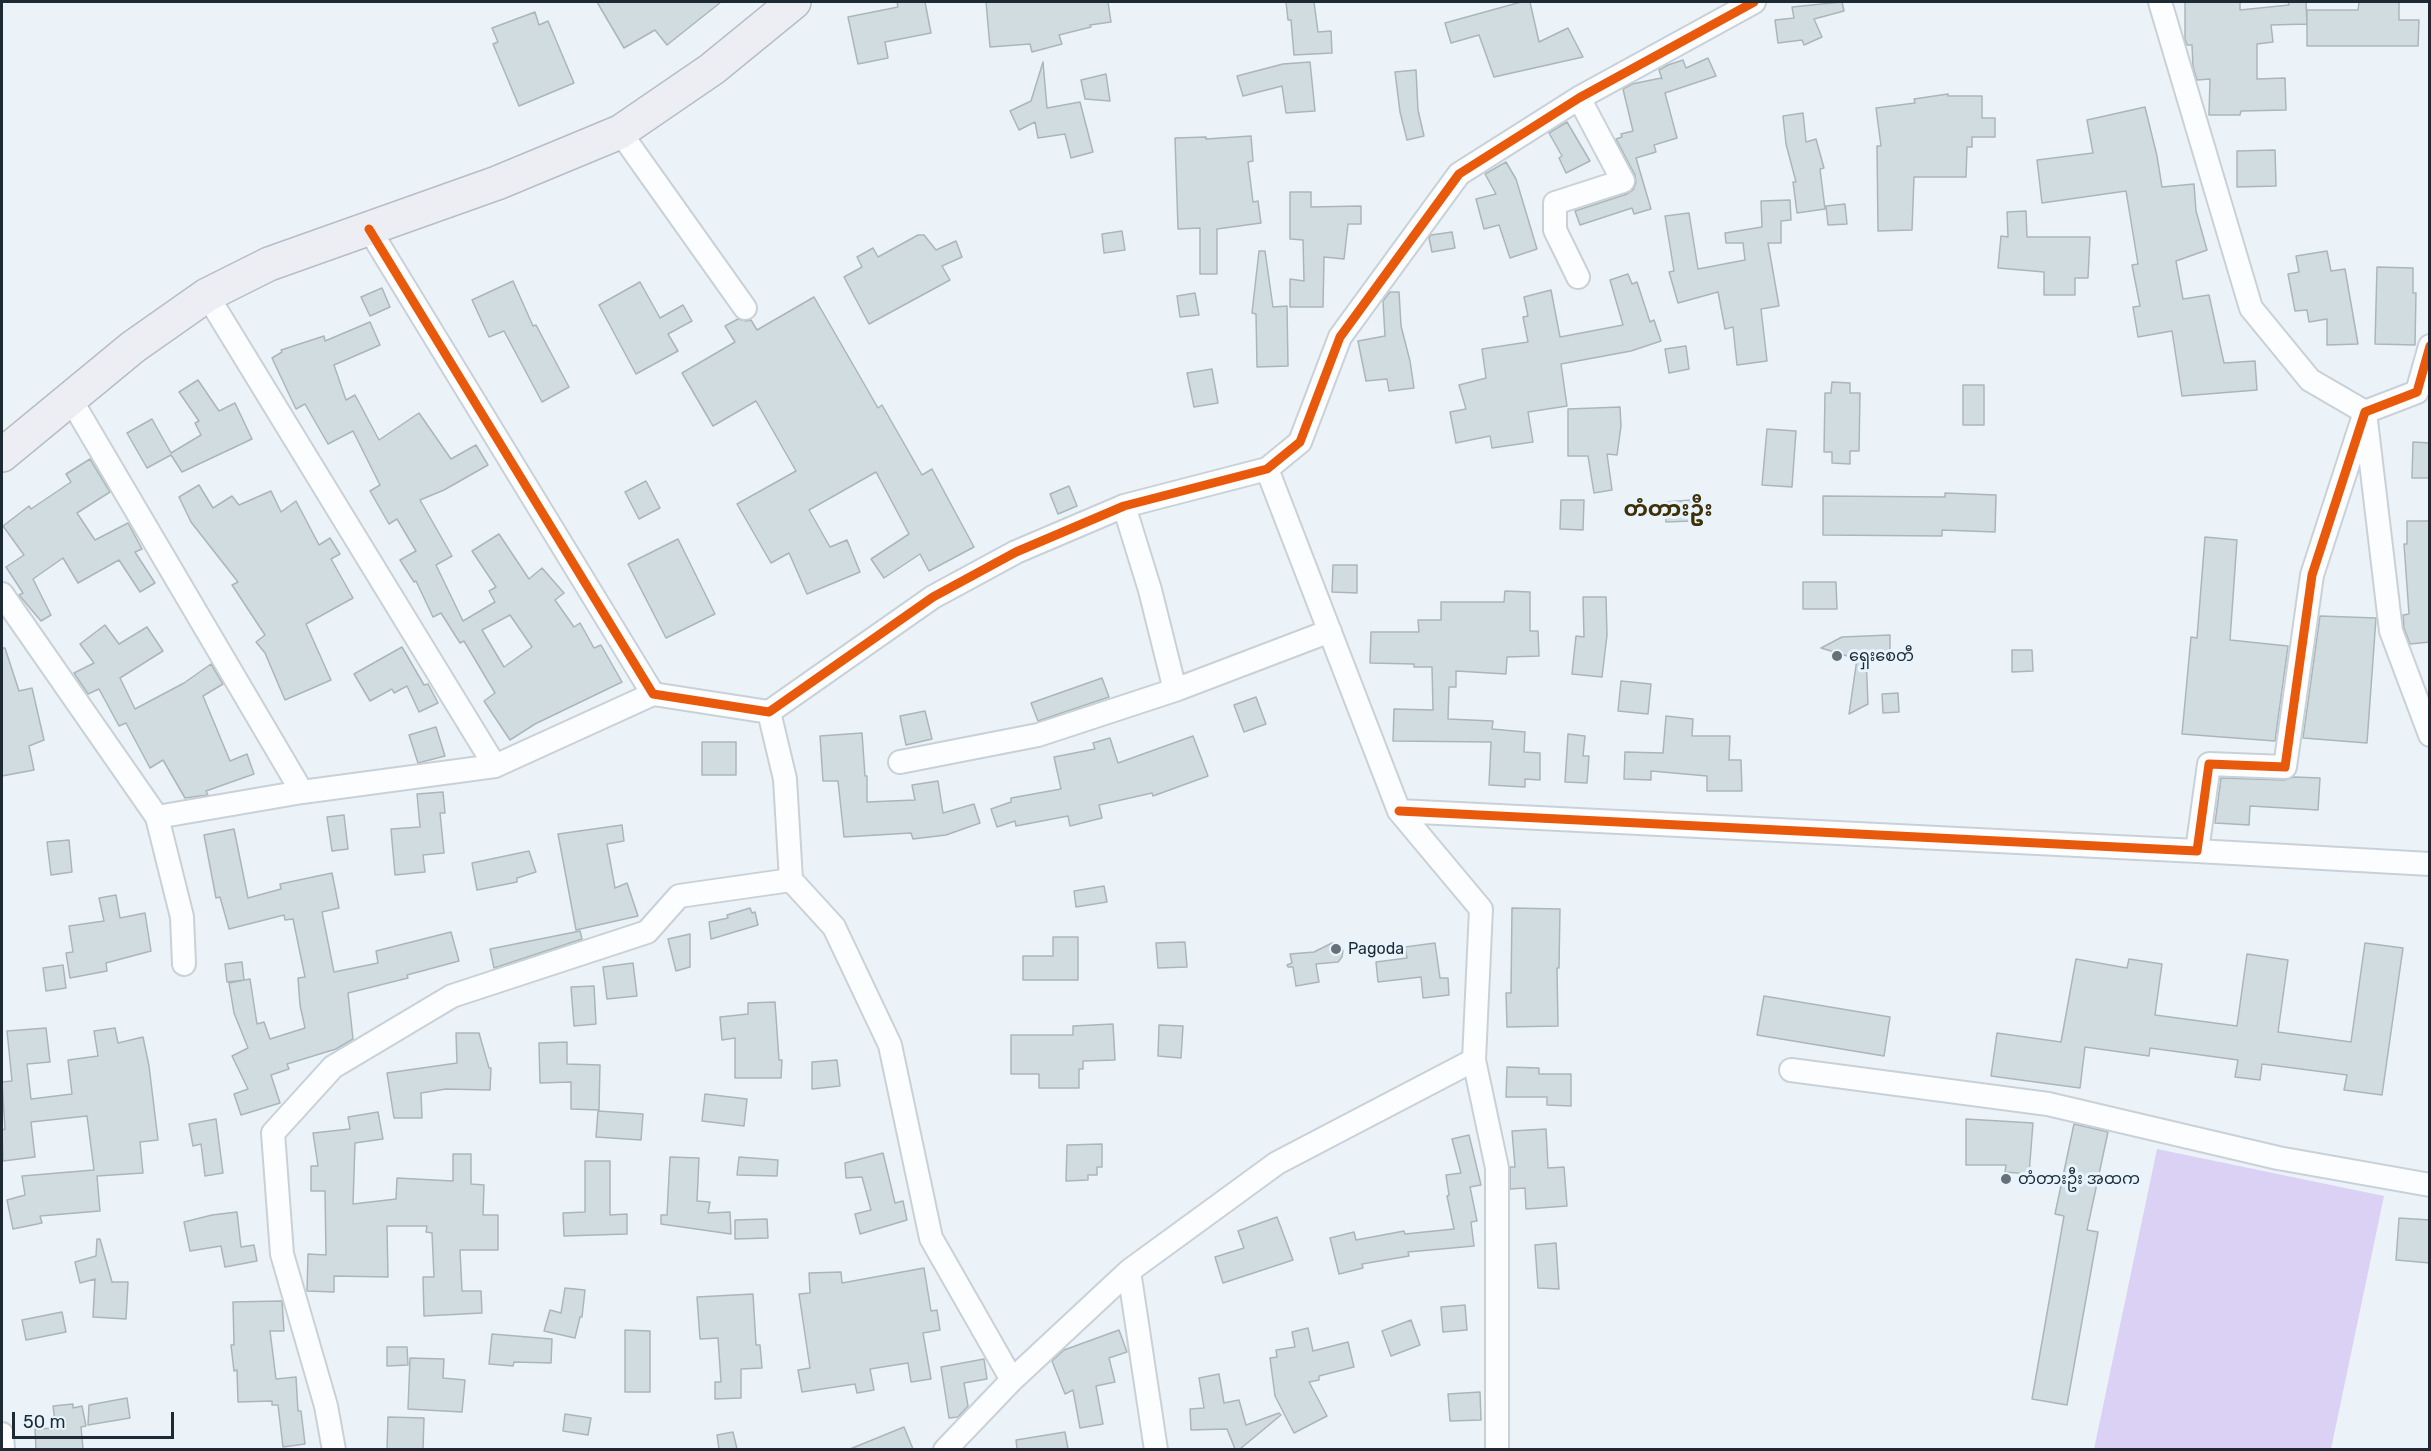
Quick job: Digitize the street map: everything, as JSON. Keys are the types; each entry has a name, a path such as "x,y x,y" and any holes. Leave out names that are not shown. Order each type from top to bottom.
{"highway":[{"path":"2,455 133,348 207,294 269,264 497,183 620,132 712,69 794,2"}],"street":[{"path":"157,817 302,792 495,766 654,694 770,712 933,597 1016,552 1124,506 1267,469 1300,442 1340,337 1458,174 1579,98 1754,2"},
{"path":"2160,2 2251,308 2310,380 2365,412"},
{"path":"1578,277 1555,230 1555,203 1623,182 1579,98"},
{"path":"620,132 745,308"},
{"path":"369,229 654,694"},
{"path":"207,294 495,766"},
{"path":"2365,412 2416,392 2430,346"},
{"path":"70,398 302,792"},
{"path":"2365,412 2391,631 2430,735"},
{"path":"2197,851 2209,764 2285,767 2312,575 2365,412"},
{"path":"1267,469 1399,811 1481,909 1474,1060 1497,1168 1497,1449"},
{"path":"1124,506 1150,590 1175,690"},
{"path":"2,594 157,817 182,917 184,964"},
{"path":"900,762 1038,735 1175,690 1330,631"},
{"path":"770,712 785,779 791,880 834,927 890,1045 930,1238 1012,1380"},
{"path":"1399,811 2430,864"},
{"path":"334,1449 326,1406 282,1254 273,1133 333,1067 452,996 647,932 679,896 791,880"},
{"path":"945,1449 1012,1380 1129,1271 1277,1163 1474,1060"},
{"path":"1791,1070 2048,1104 2278,1158 2430,1185"},
{"path":"1129,1271 1156,1449"},
{"path":"2,1434 3,1449"}],"shaded area":[{"path":"2157,1149 2384,1196 2331,1449 2094,1449"}],"building":[{"path":"597,2 721,2 667,45 655,30 624,48"},
{"path":"897,2 925,2 931,33 885,42 888,58 858,64 848,17 898,7"},
{"path":"986,2 1108,2 1111,22 1090,25 1091,27 1059,35 1062,44 1032,52 1030,44 990,47"},
{"path":"1286,2 1314,2 1318,32 1331,31 1332,53 1294,55 1291,20 1288,20"},
{"path":"1521,2 1530,2 1539,42 1568,28 1583,57 1494,77 1479,35 1451,43 1445,23"},
{"path":"1842,2 1844,11 1814,19 1822,37 1804,45 1802,40 1778,43 1775,20 1794,18 1792,7"},
{"path":"2185,2 2240,2 2240,10 2289,5 2288,2 2306,2 2307,24 2271,25 2273,42 2257,44 2257,79 2285,78 2286,110 2241,111 2240,115 2209,115 2210,79 2197,80 2193,67 2192,45 2187,45 2185,39"},
{"path":"2359,2 2399,2 2399,20 2419,20 2418,46 2307,46 2307,10 2358,10"},
{"path":"535,12 539,25 548,21 574,83 519,106 493,44 498,42 492,28"},
{"path":"1708,58 1716,76 1665,93 1677,138 1654,145 1656,152 1636,158 1651,209 1634,214 1632,208 1580,225 1575,211 1627,194 1633,190 1636,183 1635,175 1616,139 1622,137 1621,134 1633,131 1623,89 1632,84 1662,79 1659,70 1668,65 1683,60 1686,68"},
{"path":"1043,62 1047,108 1080,102 1093,152 1071,158 1065,134 1038,138 1035,122 1019,130 1010,111 1031,101"},
{"path":"1310,62 1315,111 1286,113 1282,86 1243,96 1237,76 1283,64"},
{"path":"1416,70 1418,110 1424,136 1407,140 1400,112 1395,72"},
{"path":"1106,74 1110,101 1085,99 1081,80"},
{"path":"1948,94 1948,96 1982,96 1982,118 1995,118 1995,137 1972,137 1972,147 1967,147 1966,177 1914,177 1912,230 1878,231 1877,146 1881,146 1876,108 1915,103 1914,99"},
{"path":"2145,107 2162,187 2194,184 2196,211 2207,250 2176,261 2183,299 2209,295 2224,363 2255,361 2257,390 2182,396 2172,331 2138,337 2133,307 2140,306 2132,265 2138,264 2126,191 2042,203 2037,160 2093,153 2087,120"},
{"path":"1803,113 1806,142 1816,139 1824,168 1820,169 1825,209 1797,213 1793,182 1796,182 1786,144 1783,116"},
{"path":"1567,122 1590,161 1566,173 1559,158 1562,156 1549,133"},
{"path":"1251,136 1253,161 1248,162 1253,202 1258,201 1261,223 1217,229 1217,274 1200,274 1200,228 1178,229 1175,138 1206,137 1206,139"},
{"path":"2275,150 2276,186 2237,187 2237,151"},
{"path":"1506,162 1516,179 1537,249 1510,258 1499,225 1484,229 1476,199 1496,194 1485,174"},
{"path":"1290,192 1311,192 1311,207 1361,206 1361,224 1348,224 1344,259 1324,257 1323,307 1290,307 1290,279 1304,281 1303,240 1290,239"},
{"path":"1790,200 1791,220 1781,221 1781,243 1768,243 1779,306 1761,309 1767,361 1737,365 1733,327 1725,329 1718,292 1678,303 1669,272 1674,271 1665,216 1689,213 1698,269 1745,260 1743,243 1726,243 1725,233 1762,227 1761,201"},
{"path":"1845,204 1847,224 1828,225 1826,206"},
{"path":"2026,211 2027,237 2090,237 2088,278 2075,278 2075,295 2044,295 2044,272 1998,268 2001,236 2008,237 2007,212"},
{"path":"1122,231 1125,250 1104,253 1102,234"},
{"path":"1452,232 1455,248 1432,252 1429,238 1431,235"},
{"path":"918,235 924,235 936,250 956,241 962,257 942,266 950,280 869,324 844,277 862,267 857,257 873,248 878,257"},
{"path":"1259,251 1265,251 1273,307 1287,306 1288,366 1257,367 1256,314 1252,313"},
{"path":"2327,251 2331,271 2345,269 2358,344 2327,345 2327,319 2309,322 2307,310 2295,311 2288,274 2299,272 2296,256"},
{"path":"2377,267 2413,268 2413,293 2416,293 2415,345 2375,344"},
{"path":"1628,274 1632,284 1637,282 1650,322 1654,320 1661,341 1631,351 1561,364 1567,406 1528,412 1533,442 1492,448 1490,436 1456,443 1450,412 1466,409 1459,385 1486,378 1482,349 1528,342 1523,317 1528,316 1524,297 1551,290 1560,337 1623,325 1610,280"},
{"path":"513,281 533,326 536,325 569,387 542,402 504,331 489,337 472,300"},
{"path":"640,282 660,318 683,305 692,321 668,334 678,351 636,374 599,305"},
{"path":"382,288 390,307 370,316 361,297"},
{"path":"1390,292 1399,292 1401,326 1414,388 1389,391 1387,379 1366,381 1358,341 1385,336 1383,301"},
{"path":"1195,293 1199,315 1180,317 1177,296"},
{"path":"814,297 878,408 882,405 922,475 932,469 974,547 929,571 920,554 884,578 871,559 909,534 876,472 809,510 830,547 847,540 860,572 807,594 789,553 771,563 737,504 796,471 756,401 713,426 682,373 735,342 725,326 738,319 751,320 757,330"},
{"path":"370,322 380,345 334,365 346,400 355,395 379,440 419,413 451,459 476,445 488,465 444,490 420,500 452,556 436,565 463,621 495,602 489,591 496,587 472,551 499,534 529,579 542,568 564,593 555,600 574,627 580,623 594,648 601,645 622,682 535,724 510,740 484,701 495,693 464,641 460,643 441,613 433,617 416,581 414,582 400,560 416,551 397,519 389,524 370,491 380,485 353,431 328,444 305,404 296,409 272,358 282,352 281,350 324,336 325,341","holes":["510,615 532,647 504,667 482,630"]},
{"path":"1686,346 1689,369 1669,373 1665,349"},
{"path":"1212,369 1218,403 1194,407 1187,373"},
{"path":"198,380 219,411 235,403 252,439 182,472 171,455 147,468 127,433 152,419 171,453 201,435 195,423 199,421 179,392"},
{"path":"1832,382 1850,383 1850,393 1860,393 1859,451 1850,451 1850,464 1832,463 1832,452 1824,452 1825,393 1831,393"},
{"path":"1963,385 1984,385 1984,425 1963,425"},
{"path":"1620,407 1621,426 1617,455 1607,454 1612,490 1594,493 1588,456 1568,456 1568,409"},
{"path":"1767,429 1796,431 1792,487 1762,485"},
{"path":"2413,442 2430,443 2430,478 2412,478"},
{"path":"90,459 110,492 77,513 95,540 128,523 142,549 135,552 155,583 140,592 119,560 78,583 63,558 33,579 51,615 41,621 19,595 23,593 6,567 24,555 3,526 29,506 31,509 71,482 66,474"},
{"path":"646,481 660,508 639,519 625,492"},
{"path":"199,485 213,508 232,496 239,505 271,491 281,512 296,501 319,545 330,538 340,554 331,559 353,598 306,624 331,680 285,700 265,653 256,642 265,635 232,585 238,582 191,522 179,497"},
{"path":"1069,486 1077,506 1058,514 1050,494"},
{"path":"1945,493 1996,495 1995,532 1942,530 1942,536 1823,535 1823,496 1945,497"},
{"path":"1561,500 1584,500 1583,530 1560,529"},
{"path":"1691,500 1692,521 1666,522 1665,502"},
{"path":"2407,521 2430,521 2430,642 2410,644 2404,628 2403,615 2409,614 2404,544 2407,544"},
{"path":"2205,537 2237,540 2230,640 2288,646 2275,741 2182,734 2191,637 2197,638"},
{"path":"678,539 715,614 666,638 628,564"},
{"path":"1333,565 1357,565 1357,593 1332,592"},
{"path":"1803,582 1836,582 1837,609 1803,609"},
{"path":"1505,591 1530,592 1530,631 1538,631 1539,656 1507,657 1506,674 1456,671 1456,687 1449,687 1448,719 1493,721 1492,729 1525,732 1524,752 1540,753 1540,780 1525,779 1525,787 1489,785 1491,742 1393,741 1394,709 1433,710 1432,667 1414,667 1414,664 1370,663 1371,632 1419,632 1418,620 1441,620 1441,602 1504,602"},
{"path":"1583,597 1606,597 1607,635 1602,677 1572,674 1576,636 1584,637"},
{"path":"2320,616 2376,618 2367,743 2303,738"},
{"path":"105,625 119,644 147,627 163,651 120,678 135,709 184,683 211,664 223,684 203,696 230,761 247,754 254,774 206,791 208,795 185,798 163,760 150,768 126,723 119,726 99,689 88,694 74,673 94,663 80,644"},
{"path":"1890,635 1890,655 1866,656 1868,704 1849,714 1857,659 1821,648 1842,637"},
{"path":"402,647 424,685 428,684 438,703 419,712 407,686 394,693 392,689 370,701 354,674"},
{"path":"2,648 5,648 19,691 32,688 44,740 29,746 34,770 2,776"},
{"path":"2012,650 2032,650 2033,671 2012,672"},
{"path":"1102,678 1109,697 1038,721 1031,703"},
{"path":"1621,681 1651,684 1648,714 1618,711"},
{"path":"1898,693 1899,712 1883,713 1882,694"},
{"path":"1256,697 1266,724 1244,732 1234,705"},
{"path":"925,711 932,739 906,745 900,716"},
{"path":"1666,716 1693,719 1692,736 1730,736 1729,760 1741,760 1742,791 1707,791 1707,776 1651,771 1651,780 1624,779 1625,752 1663,753"},
{"path":"436,727 445,756 418,763 409,735"},
{"path":"862,733 865,776 867,776 867,802 915,800 912,785 938,781 943,813 974,804 980,823 946,835 913,839 911,833 844,837 838,781 823,781 820,736"},
{"path":"1568,734 1585,736 1583,756 1589,756 1587,783 1565,782"},
{"path":"1193,736 1208,776 1153,796 1152,793 1099,805 1102,818 1070,826 1068,816 1016,826 1015,821 997,827 991,809 1011,802 1011,798 1061,789 1054,757 1095,749 1093,743 1110,738 1118,763"},
{"path":"702,742 736,742 736,775 702,775"},
{"path":"2294,777 2320,778 2318,810 2250,806 2249,825 2215,823 2221,778 2284,780"},
{"path":"443,792 445,813 440,813 444,853 423,855 425,872 395,875 391,829 420,827 417,794"},
{"path":"344,815 348,849 332,851 327,817"},
{"path":"622,825 624,841 607,844 615,888 627,883 638,916 576,930 558,834"},
{"path":"234,829 248,898 281,889 280,884 332,873 339,908 322,912 334,972 378,963 376,951 451,932 459,961 407,975 408,978 348,993 353,1039 336,1049 287,1064 289,1069 271,1075 280,1103 241,1115 234,1094 248,1089 232,1056 248,1048 234,1013 229,983 250,979 257,1024 264,1022 270,1039 305,1028 298,978 305,977 293,919 285,920 284,915 229,929 220,897 216,898 204,835"},
{"path":"69,840 72,872 51,875 47,842"},
{"path":"529,851 536,872 517,878 517,882 477,890 472,863"},
{"path":"1104,886 1107,902 1076,907 1074,891"},
{"path":"116,895 120,918 145,913 151,951 106,963 107,971 70,978 66,953 73,952 69,926 104,921 99,898"},
{"path":"750,908 752,913 755,912 758,925 711,939 709,922 728,918 727,915"},
{"path":"1512,908 1560,909 1559,968 1557,968 1558,1026 1507,1027 1506,993 1511,993"},
{"path":"580,931 582,939 494,968 490,949"},
{"path":"690,934 690,967 676,971 668,939"},
{"path":"1053,937 1078,937 1078,980 1023,980 1023,956 1053,956"},
{"path":"1185,942 1187,967 1158,968 1156,943"},
{"path":"1332,943 1339,945 1343,951 1338,962 1316,964 1319,982 1296,986 1293,967 1287,965 1292,963 1290,954 1314,952"},
{"path":"1435,943 1440,978 1448,978 1449,995 1423,998 1421,977 1378,982 1376,962 1407,958 1405,947"},
{"path":"2365,943 2403,948 2382,1095 2344,1090 2347,1075 2262,1064 2260,1080 2235,1077 2238,1060 2150,1048 2149,1056 2085,1047 2080,1088 1991,1076 1997,1033 2061,1042 2076,959 2127,968 2129,959 2162,964 2155,1015 2237,1026 2247,954 2288,960 2278,1032 2351,1042"},
{"path":"242,962 244,980 227,982 225,964"},
{"path":"633,963 637,996 607,999 603,967"},
{"path":"63,965 66,988 46,991 43,968"},
{"path":"594,986 596,1024 574,1026 571,987"},
{"path":"1764,996 1890,1017 1884,1056 1757,1035"},
{"path":"775,1002 779,1060 782,1060 781,1078 735,1078 735,1038 722,1040 720,1017 748,1014 748,1003"},
{"path":"1113,1024 1115,1060 1083,1061 1083,1069 1079,1069 1079,1088 1039,1088 1039,1074 1011,1074 1011,1035 1073,1035 1073,1026"},
{"path":"1159,1025 1183,1026 1181,1058 1158,1056"},
{"path":"46,1028 50,1062 27,1064 31,1099 72,1094 68,1060 98,1056 94,1031 115,1028 118,1043 143,1037 158,1140 140,1142 143,1173 97,1176 100,1211 40,1216 42,1223 13,1229 7,1200 25,1195 22,1176 94,1170 87,1116 31,1122 35,1157 3,1161 2,1130 5,1129 2,1082 12,1081 7,1031"},
{"path":"456,1033 479,1033 489,1068 491,1068 490,1090 446,1089 421,1093 422,1118 394,1118 387,1073 457,1063"},
{"path":"567,1042 567,1064 600,1065 599,1110 571,1109 571,1082 540,1083 539,1043"},
{"path":"837,1060 840,1086 812,1089 812,1062"},
{"path":"1507,1067 1539,1068 1539,1074 1571,1074 1571,1106 1547,1105 1547,1097 1506,1097"},
{"path":"705,1094 747,1099 744,1126 702,1121"},
{"path":"598,1111 643,1114 641,1140 596,1137"},
{"path":"378,1112 383,1139 355,1143 353,1204 396,1199 397,1178 453,1181 453,1154 471,1154 471,1184 484,1185 483,1215 498,1215 498,1250 460,1250 462,1291 481,1291 482,1313 424,1316 423,1277 434,1277 432,1233 426,1232 427,1226 387,1226 388,1277 334,1276 334,1292 307,1291 308,1254 326,1255 325,1191 311,1191 311,1166 318,1166 313,1133 350,1129 348,1117"},
{"path":"216,1119 223,1173 205,1176 201,1144 193,1146 189,1124"},
{"path":"1966,1119 2033,1123 2029,1174 2005,1172 2006,1165 1966,1165"},
{"path":"2074,1124 2108,1132 2087,1230 2098,1232 2067,1405 2032,1399 2064,1216 2055,1214"},
{"path":"1546,1129 1548,1168 1564,1167 1567,1206 1526,1209 1525,1188 1510,1189 1510,1167 1515,1167 1512,1131"},
{"path":"1469,1135 1481,1185 1470,1187 1477,1221 1471,1222 1474,1246 1408,1252 1409,1256 1362,1264 1363,1268 1339,1274 1330,1238 1354,1232 1356,1240 1404,1231 1405,1234 1454,1229 1447,1196 1449,1195 1446,1175 1461,1173 1452,1139"},
{"path":"1102,1144 1102,1167 1097,1167 1097,1175 1088,1175 1088,1180 1066,1181 1067,1145"},
{"path":"883,1153 895,1203 903,1201 907,1220 860,1234 855,1214 871,1210 862,1177 846,1178 845,1163"},
{"path":"670,1157 699,1158 697,1201 710,1202 708,1213 730,1212 731,1234 661,1224 661,1215 667,1215"},
{"path":"739,1157 778,1160 777,1176 737,1175"},
{"path":"585,1161 610,1161 610,1215 627,1214 627,1234 564,1236 563,1213 585,1212"},
{"path":"237,1212 241,1247 254,1245 257,1261 225,1267 221,1246 190,1251 184,1222"},
{"path":"1277,1217 1293,1260 1223,1283 1215,1257 1244,1248 1238,1231"},
{"path":"2399,1218 2430,1220 2430,1263 2396,1260"},
{"path":"767,1219 768,1238 735,1239 735,1220"},
{"path":"97,1239 100,1239 112,1282 128,1282 126,1319 93,1317 95,1279 80,1283 75,1262 96,1256"},
{"path":"1556,1243 1559,1289 1538,1288 1535,1245"},
{"path":"924,1268 931,1311 937,1310 940,1330 923,1333 931,1379 911,1382 908,1363 870,1369 874,1390 857,1393 855,1384 802,1392 798,1370 810,1368 799,1294 810,1293 809,1273 841,1272 842,1283"},
{"path":"565,1288 585,1290 582,1317 580,1317 575,1338 544,1331 550,1310 561,1313"},
{"path":"753,1294 756,1345 760,1345 762,1368 741,1369 741,1398 715,1399 715,1382 721,1382 718,1338 700,1339 697,1297"},
{"path":"282,1301 284,1331 270,1331 276,1379 296,1377 298,1411 301,1411 305,1444 283,1447 278,1405 272,1405 272,1401 238,1402 237,1370 234,1371 231,1345 234,1345 233,1302"},
{"path":"1465,1305 1467,1330 1443,1332 1441,1307"},
{"path":"62,1312 66,1332 26,1340 22,1320"},
{"path":"1411,1320 1420,1345 1391,1356 1382,1331"},
{"path":"1308,1328 1313,1351 1348,1342 1354,1367 1319,1376 1319,1380 1309,1382 1327,1416 1294,1433 1275,1396 1270,1358 1277,1357 1276,1350 1295,1347 1292,1332"},
{"path":"625,1330 650,1331 650,1392 625,1392"},
{"path":"1119,1330 1127,1352 1109,1358 1115,1382 1096,1386 1103,1424 1080,1428 1073,1390 1065,1394 1052,1361 1064,1350"},
{"path":"492,1334 552,1339 551,1363 514,1362 513,1366 489,1364"},
{"path":"387,1347 407,1347 408,1365 387,1366"},
{"path":"410,1358 444,1359 443,1378 465,1380 462,1412 408,1409"},
{"path":"984,1359 987,1379 964,1383 968,1406 958,1417 949,1418 941,1367"},
{"path":"1219,1374 1224,1403 1239,1400 1246,1425 1279,1413 1281,1415 1240,1449 1235,1449 1227,1429 1191,1430 1190,1409 1204,1408 1199,1378"},
{"path":"1480,1392 1481,1420 1450,1421 1448,1394"},
{"path":"127,1398 130,1418 88,1425 89,1405"},
{"path":"73,1404 73,1408 82,1406 86,1426 81,1427 83,1449 36,1449 35,1429 56,1428 53,1406"},
{"path":"565,1414 591,1418 588,1435 563,1431"},
{"path":"388,1417 424,1418 423,1449 387,1449"},
{"path":"904,1427 913,1449 850,1449"},
{"path":"733,1432 737,1449 719,1449 717,1435"},
{"path":"1065,1432 1068,1449 1017,1449 1016,1440"}],"cycle path":[{"path":"369,229 653,694 769,712 933,597 1016,552 1124,506 1267,469 1300,442 1340,337 1459,174 1579,98 1754,2"},
{"path":"1399,811 2197,851 2209,764 2285,767 2312,575 2365,412 2417,392 2430,346"}],"place":[{"name":"ရှေးစေတီ","path":"1837,656"},
{"name":"Pagoda","path":"1336,949"},
{"name":"တံတားဦး အထက","path":"2006,1179"}],"district":[{"name":"တံတားဦး","path":"1668,510"}]}
